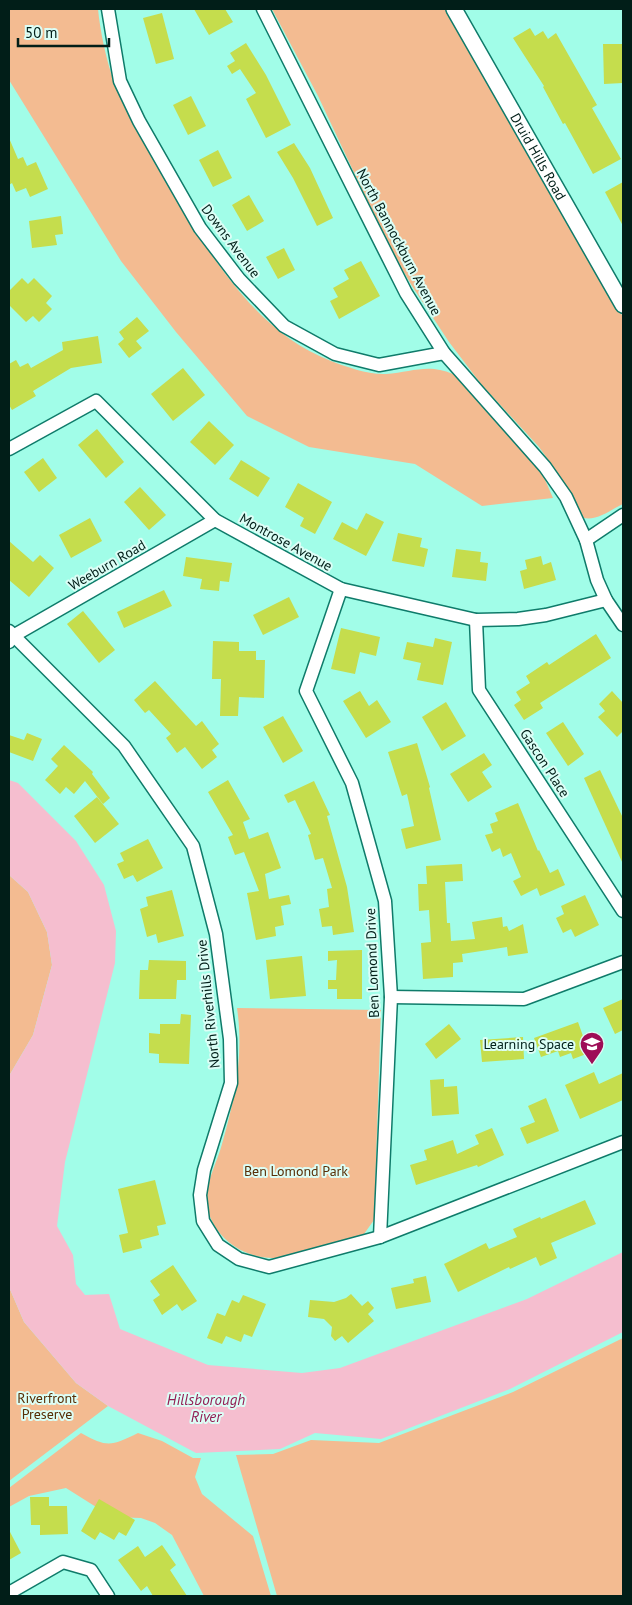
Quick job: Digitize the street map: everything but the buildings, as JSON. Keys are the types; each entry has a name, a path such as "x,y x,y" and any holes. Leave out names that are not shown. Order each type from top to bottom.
{"street":[{"name":"Downs Avenue","path":"108,9 120,81 139,121 200,228 239,280 284,326 335,354 379,365 444,353"},
{"name":"North Bannockburn Avenue","path":"263,9 406,293 444,353 545,467 566,497 586,540 597,580 606,600 623,626"},
{"name":"Druid Hills Road","path":"454,9 623,305"},
{"name":"Montrose Avenue","path":"9,448 96,401 215,520 341,589 476,620 546,615 606,600"},
{"path":"586,540 623,515"},
{"name":"Weeburn Road","path":"10,637 215,520"},
{"name":"Ben Lomond Drive","path":"341,589 306,691 352,783 385,901 391,997 380,1237"},
{"name":"Gascon Place","path":"476,620 479,690 623,911"},
{"name":"North Riverhills Drive","path":"10,637 124,746 193,846 216,934 230,1039 231,1083 204,1170 200,1195 203,1221 218,1245 239,1259 268,1267 380,1237 623,1142"},
{"path":"391,997 524,999 623,962"},
{"path":"9,1593 63,1562 91,1570 108,1596"}],"green space":[{"path":"9,9 98,9 110,71 131,117 192,223 229,279 251,304 275,327 301,346 344,366 379,374 436,369 453,374 543,475 553,498 482,506 415,464 309,447 247,416 176,332 121,261 9,80"},
{"path":"272,9 445,9 623,317 623,504 594,518 584,518 562,479 539,447 481,384 449,342 389,247 318,96"},
{"path":"9,875 28,892 47,932 52,965 33,1035 9,1076"},
{"name":"Ben Lomond Park","path":"237,1008 381,1010 374,1220 364,1234 275,1258 252,1255 232,1245 216,1228 207,1207 206,1199 211,1175 231,1110 237,1077 239,1025"},
{"name":"Riverfront Preserve","path":"9,1287 24,1322 76,1383 108,1406 9,1481"},
{"path":"623,1338 623,1596 277,1596 236,1455 273,1454 311,1440 379,1443 513,1392"},
{"path":"81,1433 110,1444 122,1441 138,1433 162,1441 193,1458 201,1458 195,1477 202,1494 253,1536 271,1596 204,1596 172,1535 155,1523 141,1518 112,1517 66,1488 29,1496 9,1507 9,1488"}],"water":[{"name":"Hillsborough River","path":"9,780 18,783 76,841 104,885 116,931 115,963 65,1162 57,1226 73,1255 76,1284 85,1295 109,1294 120,1329 208,1365 302,1373 340,1368 527,1299 623,1252 623,1332 510,1389 381,1439 315,1433 280,1449 196,1453 108,1406 76,1383 24,1322 9,1287 9,1076 33,1035 52,965 47,932 28,892 9,875"}],"place":[{"name":"Learning Space","path":"592,1065"}]}
